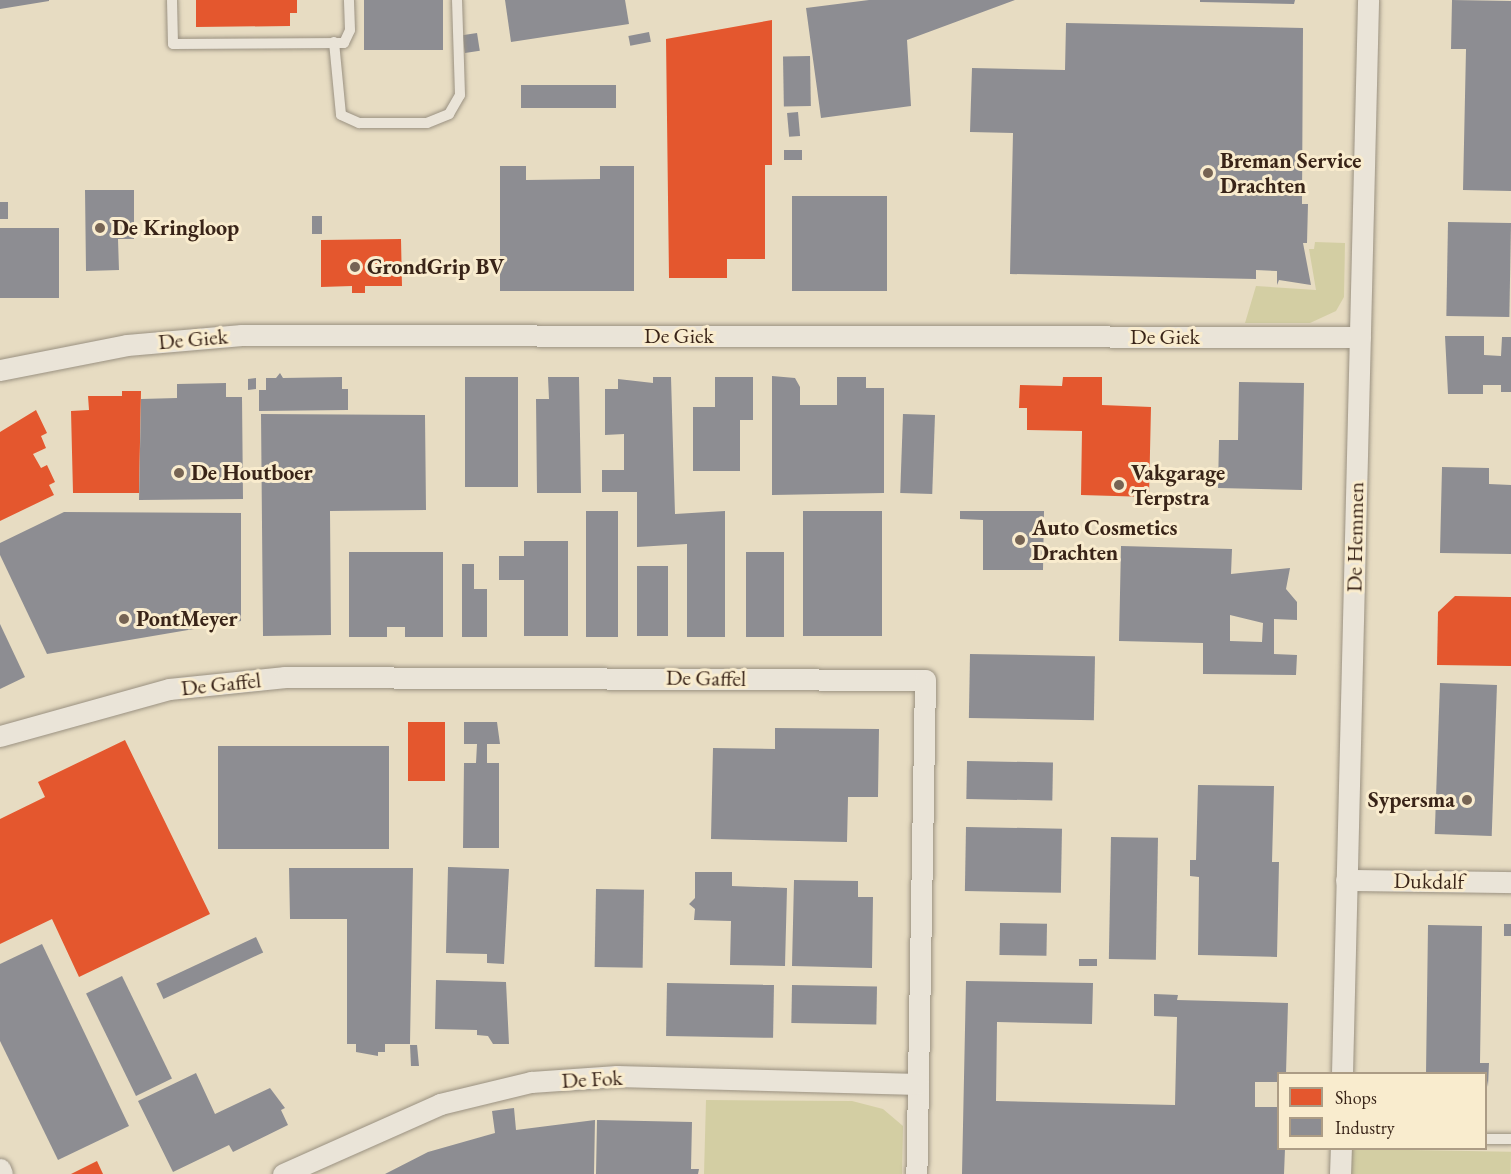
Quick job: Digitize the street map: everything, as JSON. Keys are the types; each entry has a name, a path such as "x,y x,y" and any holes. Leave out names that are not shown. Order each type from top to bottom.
{"street":[{"name":"De Hemmen","path":"1342,1072 1368,0"},
{"name":"De Giek","path":"0,370 127,345 242,335 1360,337"},
{"name":"De Gaffel","path":"0,736 169,689 285,677 925,680 916,1174"},
{"name":"Dukdalf","path":"1346,880 1511,882"},
{"name":"De Fok","path":"283,1174 440,1104 531,1082 617,1076 918,1084"},
{"path":"1340,1174 1341,1150"},
{"path":"0,1169 2,1174"}],"lane":[{"path":"172,0 173,44 344,43 350,30 349,0"},
{"path":"334,42 341,115 359,123 427,123 449,114 460,95 457,0"},
{"path":"1487,1139 1511,1139"}],"shaded area":[{"path":"1315,242 1345,243 1344,297 1336,311 1310,323 1245,323 1256,286 1316,290 1309,249 1314,249"},
{"path":"706,1100 852,1101 883,1109 903,1126 902,1174 704,1174"},
{"path":"1352,1150 1511,1152 1511,1174 1352,1174"}],"building: Shops":[{"path":"196,0 297,0 297,13 290,13 290,26 196,27"},
{"path":"772,20 772,165 765,165 765,259 727,259 727,278 669,278 666,39"},
{"path":"401,239 402,286 365,286 365,293 352,293 352,286 321,287 321,240"},
{"path":"1063,377 1102,377 1102,405 1151,407 1149,497 1081,495 1082,431 1027,430 1027,408 1019,408 1020,385 1062,386"},
{"path":"122,391 141,391 139,493 73,493 71,411 89,410 88,396 122,396"},
{"path":"36,410 47,433 41,436 46,448 33,454 41,468 47,465 55,482 49,485 54,495 0,521 0,432"},
{"path":"1455,596 1511,597 1511,666 1437,665 1438,612"},
{"path":"408,722 445,722 445,781 408,781"},
{"path":"125,740 210,914 79,977 52,919 0,944 0,819 45,797 38,782"},
{"path":"97,1161 103,1174 71,1174"}],"building: Industry":[{"path":"0,0 49,0 49,1 0,9"},
{"path":"364,0 443,0 443,50 364,50"},
{"path":"505,0 625,0 629,24 511,42"},
{"path":"869,0 1015,0 907,40 911,106 821,118 806,8"},
{"path":"1200,0 1295,0 1294,4 1200,2"},
{"path":"1452,0 1511,1 1511,191 1463,190 1466,49 1451,49"},
{"path":"1066,23 1303,28 1302,204 1308,204 1307,243 1303,243 1311,285 1279,280 1277,285 1277,271 1256,270 1256,279 1010,274 1013,133 970,132 972,68 1065,70"},
{"path":"649,32 651,42 630,46 628,36"},
{"path":"477,33 480,51 465,53 462,35"},
{"path":"783,56 810,56 811,106 784,106"},
{"path":"521,85 616,85 616,108 521,108"},
{"path":"798,112 800,136 789,137 787,113"},
{"path":"784,150 802,150 802,160 784,160"},
{"path":"500,166 526,166 526,180 600,179 600,166 634,166 634,291 500,291"},
{"path":"85,190 134,190 134,239 118,239 119,270 86,271"},
{"path":"792,196 887,196 887,291 792,291"},
{"path":"0,202 8,202 8,219 0,219"},
{"path":"312,216 322,216 322,234 312,234"},
{"path":"1448,222 1511,223 1509,317 1446,316"},
{"path":"0,228 59,228 59,298 0,298"},
{"path":"1445,336 1484,336 1484,355 1501,356 1502,337 1511,337 1511,392 1501,392 1501,385 1483,385 1483,394 1448,394"},
{"path":"280,373 283,378 342,377 342,389 348,389 348,410 259,411 259,390 266,390 266,378 276,378"},
{"path":"772,376 795,378 800,387 800,405 837,405 837,377 866,377 866,388 884,388 884,493 772,495"},
{"path":"465,377 518,377 518,487 465,487"},
{"path":"548,377 579,377 581,493 537,493 536,399 549,399"},
{"path":"653,377 671,377 675,514 725,511 725,637 687,637 687,544 637,547 637,492 602,492 602,470 624,470 624,434 605,435 605,389 618,389 618,379 653,383"},
{"path":"715,377 753,377 753,420 740,420 740,471 693,471 693,407 715,407"},
{"path":"256,378 256,389 248,390 248,379"},
{"path":"1239,382 1304,383 1302,490 1218,488 1219,440 1238,440"},
{"path":"226,383 226,397 242,397 243,499 139,500 141,399 177,398 177,384"},
{"path":"261,414 425,415 426,510 330,511 331,635 263,636"},
{"path":"903,414 935,415 932,494 900,493"},
{"path":"1442,467 1489,468 1489,484 1511,485 1511,554 1440,553"},
{"path":"586,511 618,511 618,637 586,637"},
{"path":"803,511 882,511 882,636 803,636"},
{"path":"960,511 1044,511 1043,570 983,570 983,520 960,519"},
{"path":"64,512 241,513 241,621 47,654 0,555 0,543"},
{"path":"524,541 568,541 568,636 524,636 524,580 499,580 499,556 524,556"},
{"path":"1121,546 1232,549 1231,574 1290,568 1286,589 1297,602 1297,620 1274,619 1274,654 1297,655 1296,675 1203,674 1203,643 1119,641","holes":["1230,615 1263,623 1262,642 1230,641"]},
{"path":"349,552 443,552 443,637 405,637 405,627 387,627 387,637 349,637"},
{"path":"746,552 784,552 784,637 746,637"},
{"path":"462,564 474,564 474,589 487,589 487,637 462,637"},
{"path":"637,566 668,566 668,636 637,636"},
{"path":"0,624 25,677 0,689"},
{"path":"970,654 1095,656 1094,720 969,718"},
{"path":"1440,683 1497,685 1492,836 1435,834"},
{"path":"464,722 497,722 500,744 487,744 487,763 499,763 499,848 463,848 464,763 476,763 477,744 464,744"},
{"path":"775,728 879,729 878,797 848,797 847,842 711,839 713,748 775,749"},
{"path":"218,746 389,746 389,849 218,849"},
{"path":"967,761 1053,763 1052,800 966,799"},
{"path":"1198,785 1274,786 1272,862 1279,862 1277,957 1198,955 1199,877 1190,876 1190,860 1196,860"},
{"path":"966,827 1062,829 1061,893 965,891"},
{"path":"1111,837 1158,838 1156,960 1109,959"},
{"path":"448,867 509,869 504,964 487,963 487,954 446,953"},
{"path":"289,868 413,868 410,1044 385,1044 385,1052 378,1052 378,1056 356,1052 356,1044 347,1044 347,919 290,919"},
{"path":"695,872 732,872 732,886 787,888 785,966 730,965 731,921 694,920 695,909 689,904 695,898"},
{"path":"794,880 858,881 858,897 873,897 872,968 792,966"},
{"path":"596,889 644,890 643,968 595,967"},
{"path":"1000,923 1047,924 1046,956 999,955"},
{"path":"1504,924 1511,924 1511,936 1504,936"},
{"path":"1428,925 1482,926 1480,1063 1489,1063 1488,1087 1487,1072 1426,1072"},
{"path":"256,937 263,952 163,999 156,983"},
{"path":"42,944 129,1126 58,1160 0,1041 0,964"},
{"path":"1079,959 1097,959 1097,966 1079,966"},
{"path":"122,976 172,1078 136,1096 86,994"},
{"path":"436,980 506,982 509,1044 493,1044 488,1036 477,1035 477,1030 435,1029"},
{"path":"966,981 1093,983 1092,1024 997,1022 996,1101 1175,1105 1177,1017 1154,1016 1154,994 1178,995 1177,1000 1288,1003 1286,1072 1277,1072 1277,1082 1255,1082 1255,1107 1277,1107 1277,1150 1285,1150 1284,1174 962,1174"},
{"path":"667,983 774,985 773,1038 666,1036"},
{"path":"792,985 877,986 876,1024 791,1023"},
{"path":"410,1045 417,1045 419,1066 411,1066"},
{"path":"196,1073 215,1114 270,1088 285,1108 281,1110 288,1125 233,1152 229,1145 173,1172 138,1101"},
{"path":"514,1108 516,1130 595,1120 594,1174 385,1174 428,1152 495,1133 492,1111"},
{"path":"597,1120 692,1122 691,1169 699,1169 698,1174 596,1174"}],"place":[{"name":"Breman Service Drachten","path":"1208,173"},
{"name":"De Kringloop","path":"100,228"},
{"name":"GrondGrip BV","path":"355,267"},
{"name":"De Houtboer","path":"179,473"},
{"name":"Vakgarage Terpstra","path":"1119,485"},
{"name":"Auto Cosmetics Drachten","path":"1020,540"},
{"name":"PontMeyer","path":"124,619"},
{"name":"Sypersma","path":"1467,800"}]}
